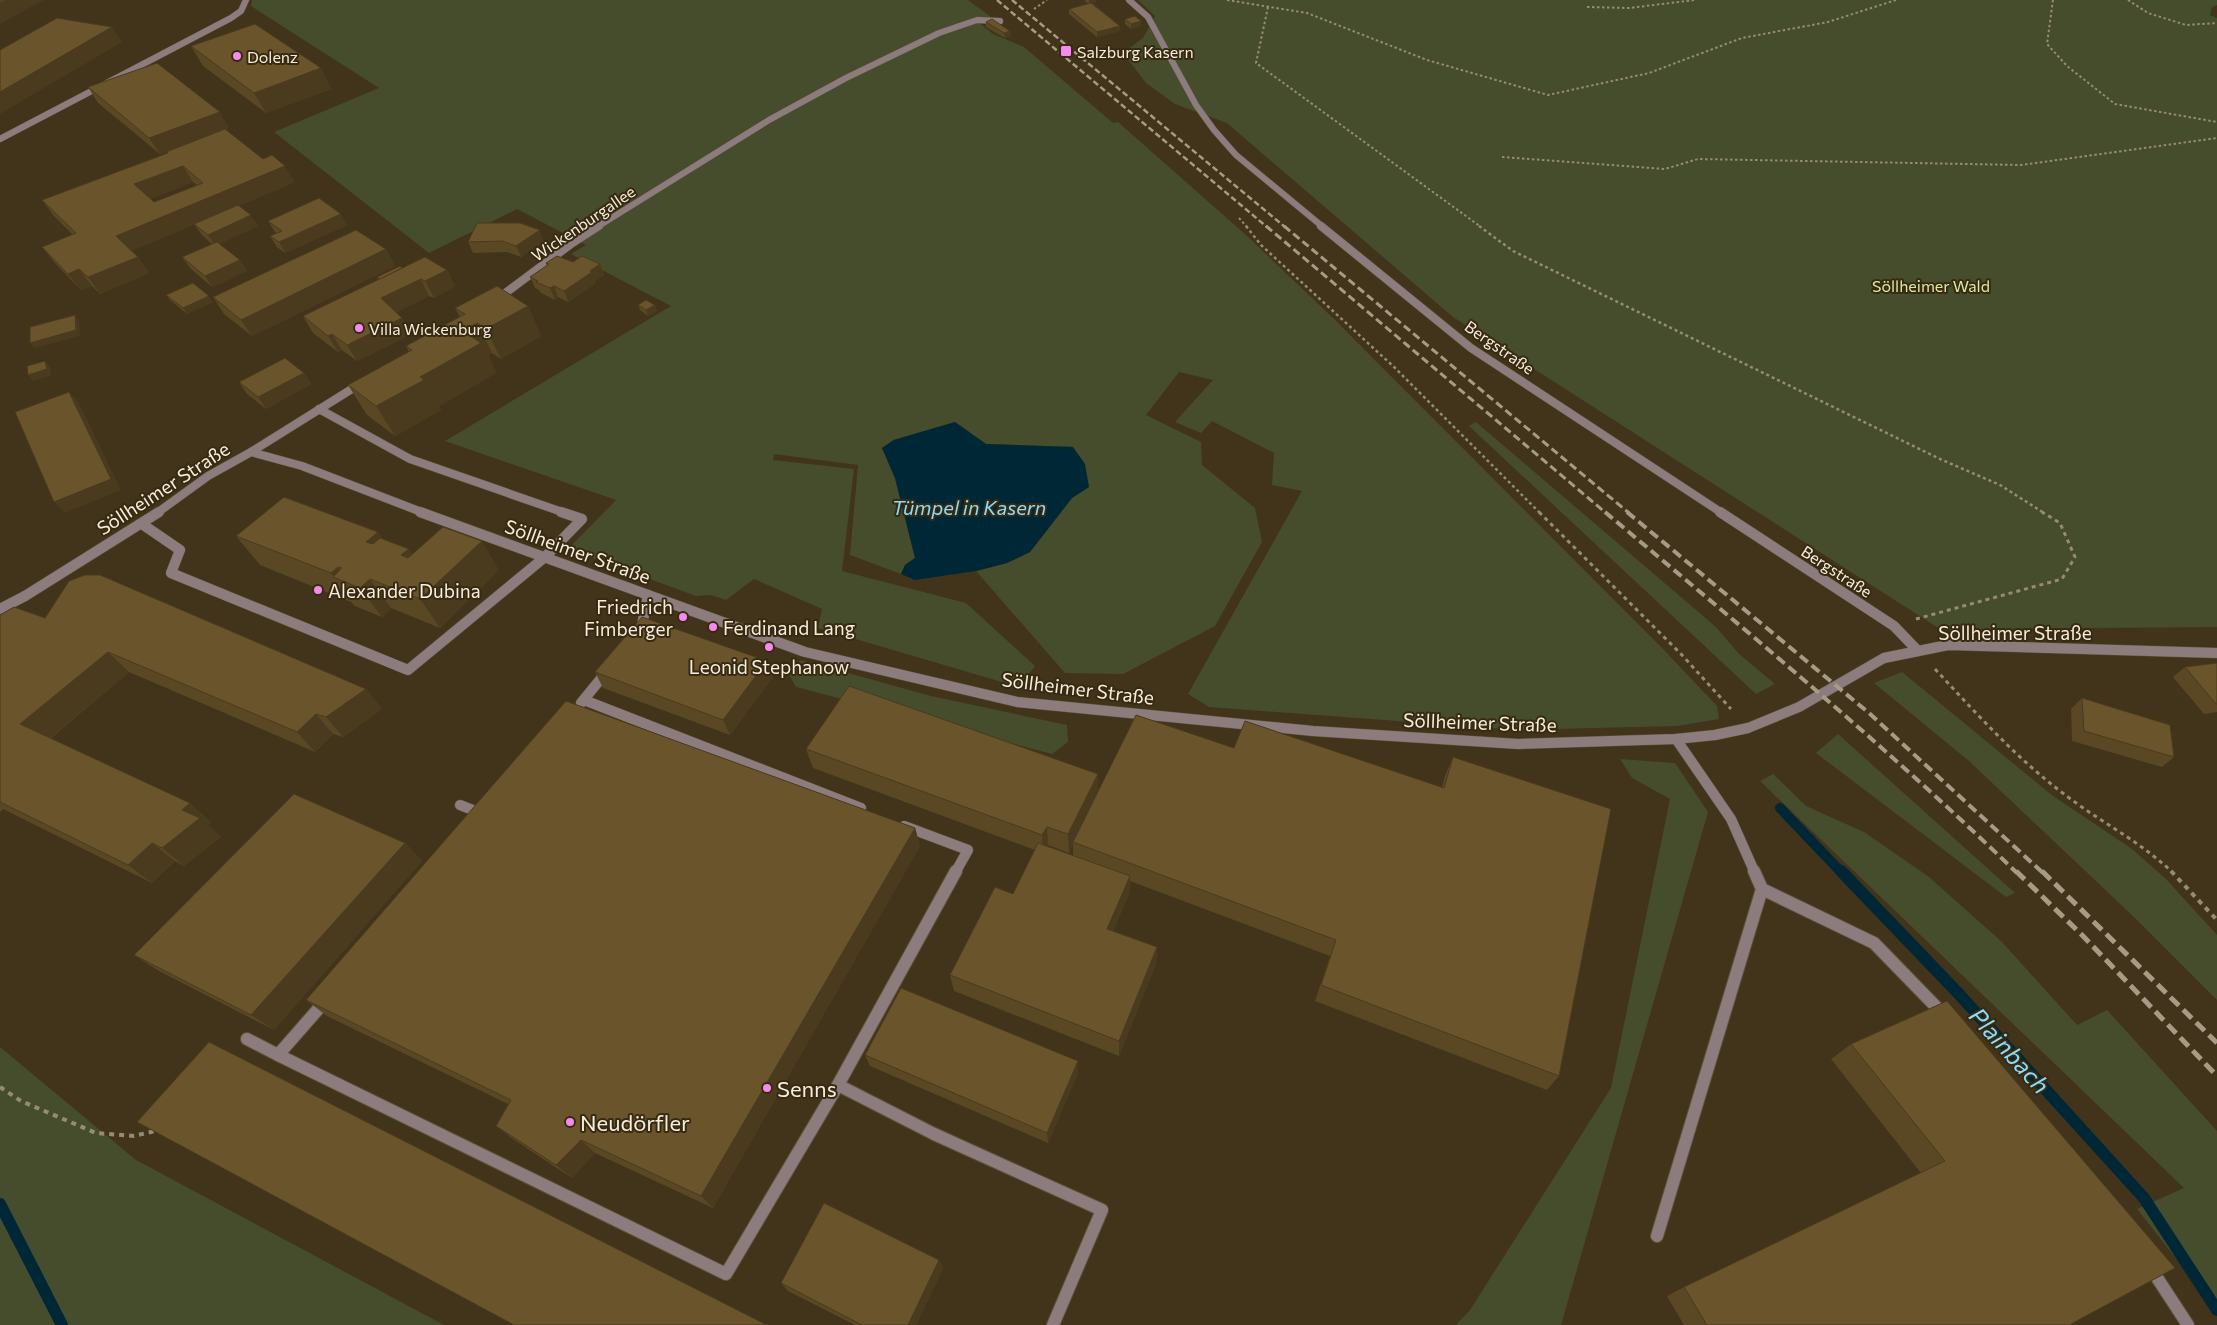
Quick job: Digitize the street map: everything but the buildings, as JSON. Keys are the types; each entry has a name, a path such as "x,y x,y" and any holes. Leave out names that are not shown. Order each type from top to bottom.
{"street":[{"path":"0,139 224,22 246,5 246,0"},
{"name":"Bergstraße","path":"1129,0 1148,16 1196,105 1214,130 1236,155 1300,209 1471,348 1894,626 1918,651"},
{"name":"Wickenburgallee","path":"488,305 571,244 769,120 846,78 939,33 977,20 1000,21"},
{"path":"251,452 370,378"},
{"path":"142,524 180,550 171,573 408,670 545,557 582,519 410,459 319,409"},
{"name":"Söllheimer Straße","path":"0,609 25,596 142,524 208,476 251,452 302,466 805,652 1017,702 1313,731 1518,744 1676,739 1715,735 1748,728 1799,707 1884,658 1948,645 2217,653"},
{"path":"636,636 642,629 648,595"},
{"path":"572,714 613,664"},
{"path":"584,700 876,815"},
{"path":"1676,739 1731,819 1762,889 1874,943 1938,1007 1951,1023"},
{"path":"460,805 485,815"},
{"path":"247,1039 726,1274 838,1085 968,850 895,822"},
{"path":"1657,1236 1762,889"},
{"path":"278,1055 336,987"},
{"path":"838,1085 934,1134 1102,1210 1053,1325"},
{"path":"2145,1260 2188,1325"}],"path":[{"path":"1034,9 1048,0"},
{"path":"1227,0 1307,13 1427,60 1548,95 1650,73 1742,38 1828,22 1896,0"},
{"path":"1587,7 1629,8 1695,0"},
{"path":"2053,0 2047,44 2067,66 2115,104 2217,122"},
{"path":"2128,0 2148,13 2186,25 2217,24"},
{"path":"1268,6 1256,63 1513,251 1931,455 2000,486 2060,523 2076,557 2062,579 1894,626"},
{"path":"1502,157 1666,169 1698,159 2021,165 2217,138"},
{"path":"1239,218 1262,245 1394,367 1681,654 1748,728"},
{"path":"1918,651 2004,742 2035,770 2066,796 2148,851 2180,879 2217,920"},
{"path":"0,1087 21,1101 96,1133 134,1136 155,1131"}],"green space":[{"path":"252,0 968,0 991,17 978,22 993,34 1024,47 1113,123 1118,122 1246,235 1332,317 1664,650 1717,706 1719,719 1677,726 1519,730 1209,707 1188,694 1302,491 1272,485 1274,453 1212,421 1201,433 1175,422 1213,380 1179,372 1146,415 1201,442 1202,465 1255,508 1262,542 1215,626 1123,674 1065,673 976,571 1007,563 1030,552 1072,498 1089,487 1073,447 986,444 955,422 893,440 882,448 895,478 915,558 905,565 901,574 850,555 858,465 774,454 773,460 854,469 842,571 966,603 1035,666 1019,687 818,628 822,609 754,579 726,600 711,595 696,596 568,549 616,500 445,441 671,306 571,254 586,245 517,209 429,253 274,132 379,88 251,6"},
{"name":"Söllheimer Wald","path":"1138,0 2217,0 2217,5 2212,7 2210,15 2217,18 2217,627 1973,629 1943,631 1453,317 1227,123 1175,104 1146,83 1123,53 1143,38 1155,16"},
{"path":"1476,422 1716,627 1739,654 1775,684 1756,694 1469,426"},
{"path":"801,660 931,696 1067,725 1068,742 1052,754 796,687 787,671"},
{"path":"1902,672 2053,796 2132,849 2166,879 2217,935 2217,1000 2136,919 1969,761 1874,683"},
{"path":"1838,734 2015,893 2006,897 1816,753"},
{"path":"1620,759 1675,763 1708,812 1561,1325 1456,1325 1470,1310 1611,1088 1670,799 1632,778"},
{"path":"1773,774 1806,806 1864,832 1929,877 2002,942 2077,1025 2107,1010 2217,1131 2217,1310 2137,1209 2184,1188 1760,781"},
{"path":"0,1047 136,1160 444,1325 0,1325"}],"water":[{"name":"Tümpel in Kasern","path":"955,422 986,444 1073,447 1085,464 1089,487 1072,498 1030,552 1007,563 976,571 915,580 901,574 905,565 915,558 895,478 882,448 894,440"}],"waterway":[{"name":"Plainbach","path":"1780,808 1842,873"},
{"name":"Plainbach","path":"1841,871 1958,993 2144,1198 2217,1310"},
{"name":"Plainbach","path":"0,1204 62,1325"}],"railway":[{"path":"997,0 1267,227"},
{"path":"1012,0 1285,227"},
{"path":"1266,226 1606,513"},
{"path":"1284,226 1629,513"},
{"path":"1605,512 1866,734 2017,873"},
{"path":"1627,512 1869,713 2043,873"},
{"path":"2016,871 2083,936 2217,1076"},
{"path":"2042,871 2217,1043"}],"place":[{"name":"Salzburg Kasern","path":"1066,51"},
{"name":"Dolenz","path":"237,56"},
{"name":"Villa Wickenburg","path":"359,328"},
{"name":"Alexander Dubina","path":"318,590"},
{"name":"Friedrich Fimberger","path":"683,617"},
{"name":"Ferdinand Lang","path":"713,627"},
{"name":"Leonid Stephanow","path":"769,647"},
{"name":"Senns","path":"767,1088"},
{"name":"Neudörfler","path":"570,1122"}]}
